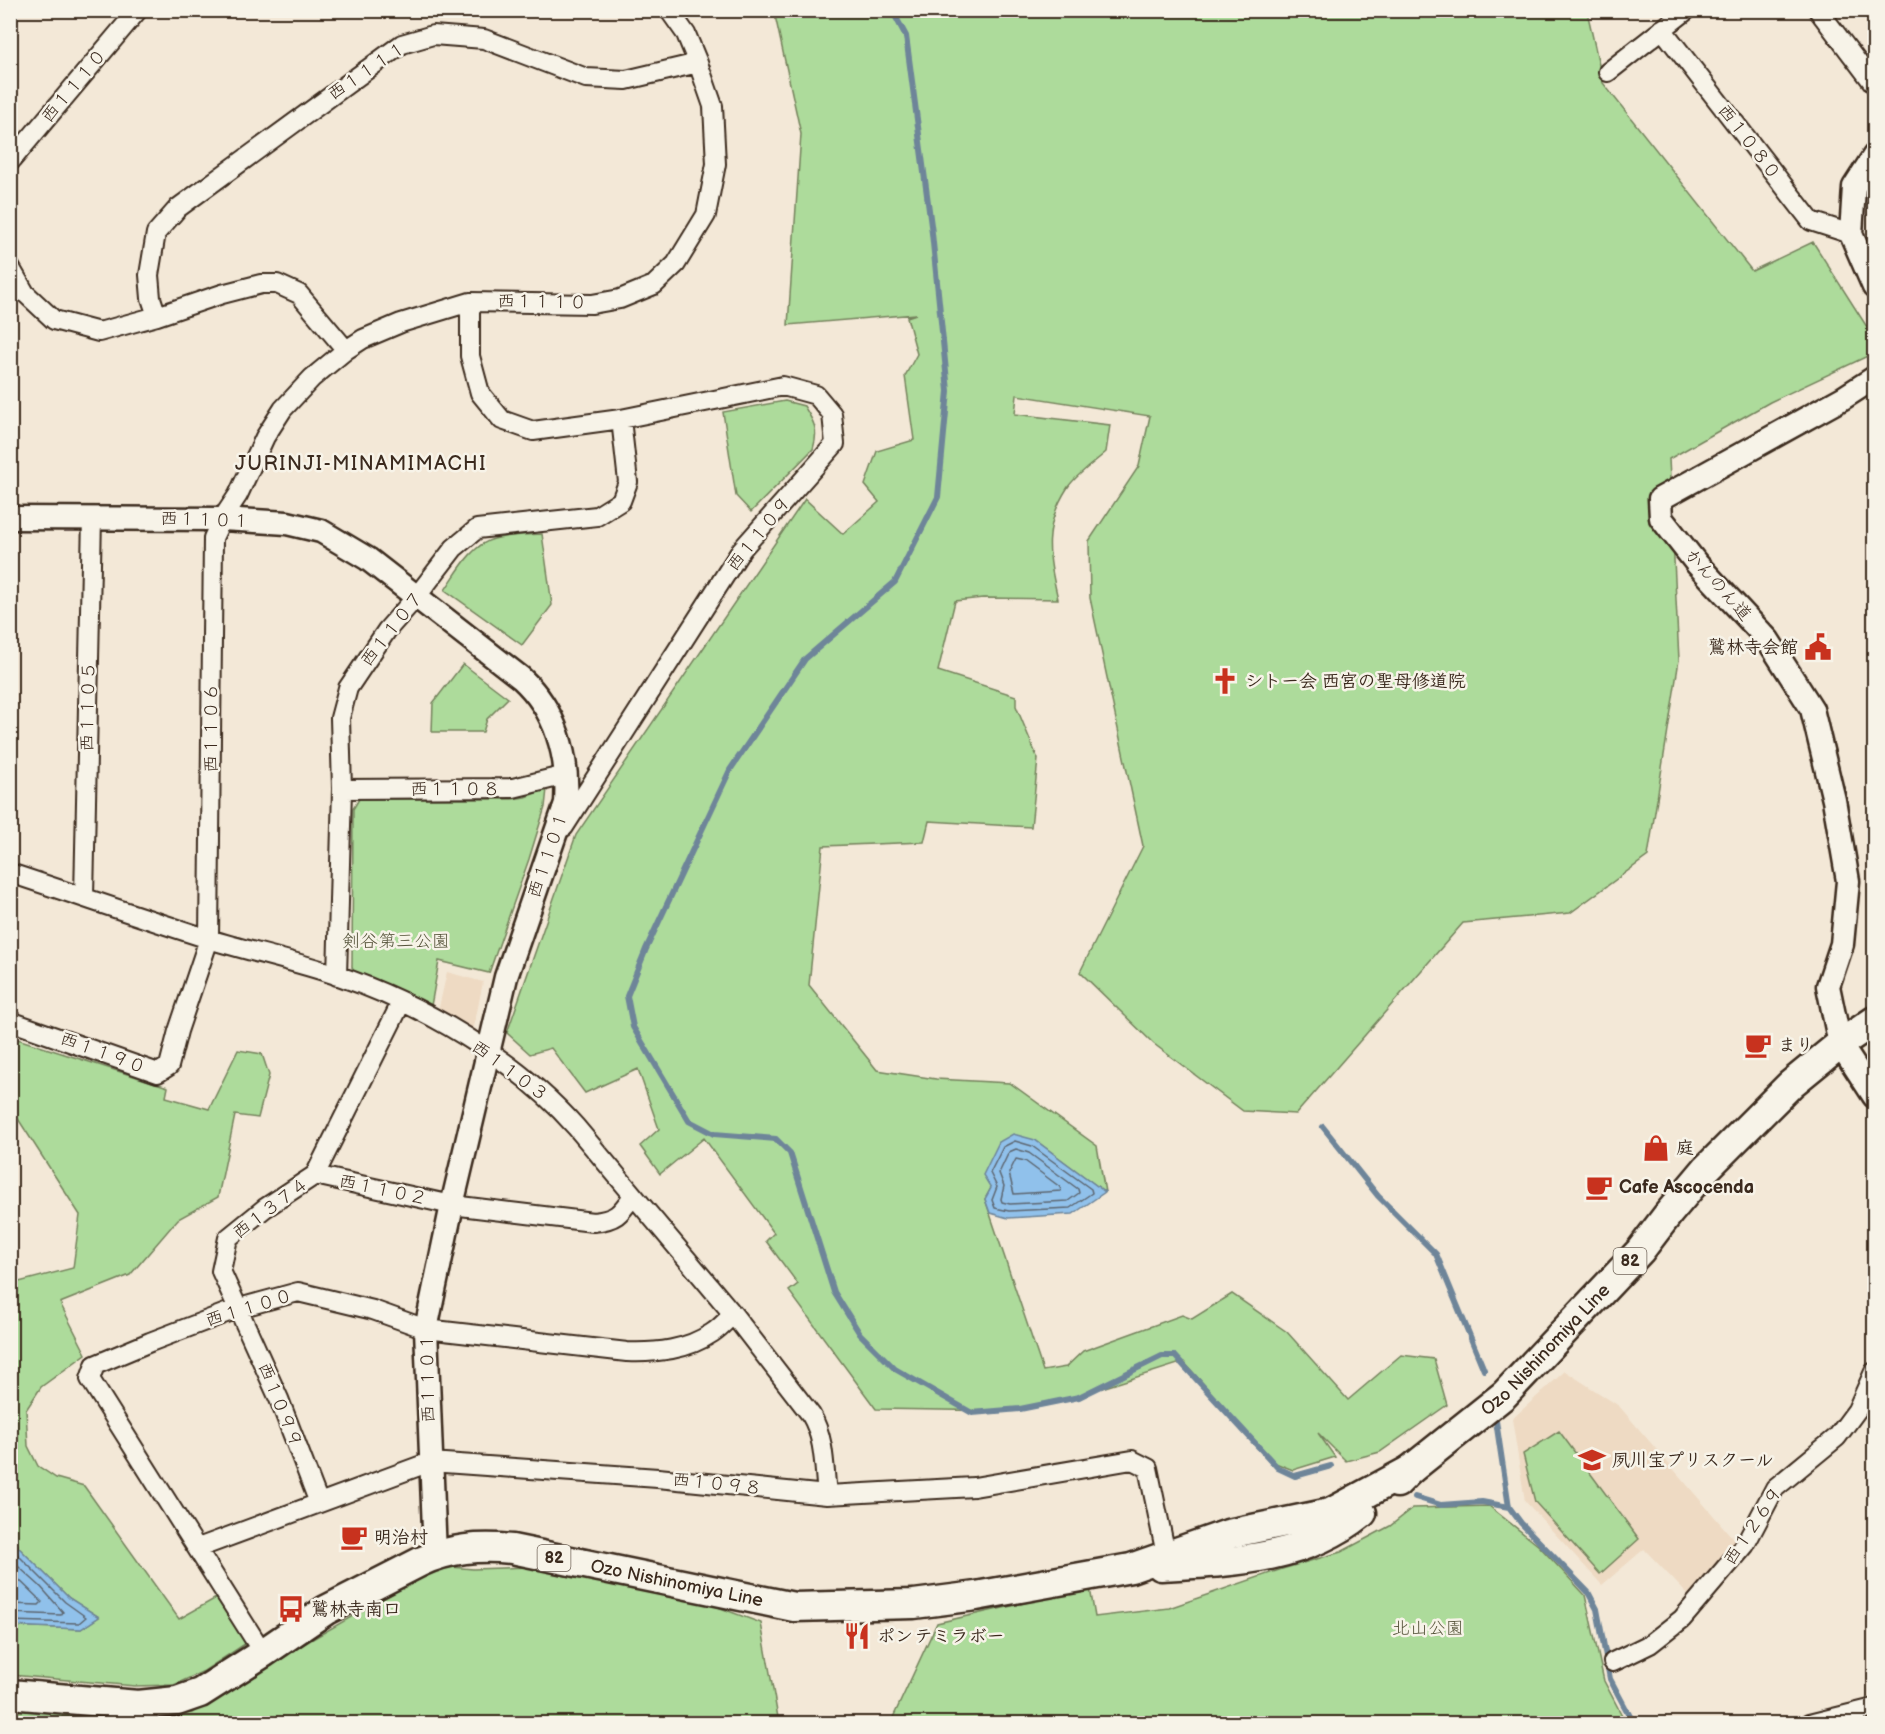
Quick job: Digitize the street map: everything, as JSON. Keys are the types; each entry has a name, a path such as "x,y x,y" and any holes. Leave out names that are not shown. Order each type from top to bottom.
{"main road":[{"name":"Ozo Nishinomiya Line","path":"10,1694 138,1705 177,1701 200,1693 326,1610 435,1555 476,1547 512,1549 794,1607 914,1604 976,1596 1167,1560 1222,1563 1260,1558 1321,1539 1351,1522 1385,1495 1410,1470 1504,1395 1640,1251 1706,1169 1791,1084 1840,1044 1875,1021"}],"street":[{"name":"西１１１０","path":"10,162 138,10"},
{"name":"西１１１０","path":"222,519 238,495 265,437 283,409 312,378 363,339 401,323 470,302 592,304 620,299 654,285 676,264 706,215 716,164 713,106 686,34 669,10"},
{"path":"1608,72 1687,10"},
{"path":"1818,10 1875,84"},
{"name":"西１０８０","path":"1662,29 1811,221 1851,234"},
{"name":"西１１１１","path":"157,316 151,298 149,274 156,233 178,208 402,44 433,35 484,39 586,78 626,80 698,63"},
{"path":"1875,156 1854,187 1851,234 1875,287"},
{"path":"10,267 25,293 54,320 99,332 157,316 222,294 261,284 277,284 299,294 346,350"},
{"name":"西１１０９","path":"470,302 470,356 480,393 501,420 533,431 621,419 783,386 816,395 832,414 835,444 742,549 553,844"},
{"name":"かんのん道","path":"1840,1044 1828,986 1842,944 1848,881 1834,800 1812,710 1768,640 1697,564 1661,518 1660,499 1844,398 1875,378"},
{"name":"西１１０７","path":"337,975 342,789 340,718 348,688 387,630 454,548 477,529 597,516 621,501 628,482 621,419"},
{"name":"西１１０５","path":"84,897 92,517"},
{"name":"西１１０１","path":"10,518 222,519 287,523 321,531 368,559 531,687 557,729 566,775 566,802 506,976 452,1205 426,1329 435,1555"},
{"name":"西１１０６","path":"209,939 213,538 222,519"},
{"name":"西１１０８","path":"342,789 513,788 566,775"},
{"name":"西１１０３","path":"10,873 209,939 337,975 433,1017 488,1052 556,1104 733,1314 817,1425 827,1495"},
{"name":"西１１９０","path":"10,1021 158,1073 169,1066 177,1032 209,939"},
{"name":"西１１０２","path":"401,1003 315,1175 452,1205 593,1222 616,1217 633,1196"},
{"path":"1840,1044 1875,1096"},
{"name":"西１３７４","path":"239,1308 221,1271 228,1239 265,1208 315,1175"},
{"name":"西１１００","path":"263,1653 90,1379 95,1365 239,1308 298,1292 373,1310 426,1329 627,1352 650,1353 674,1350 712,1333 733,1314"},
{"name":"西１０９９","path":"239,1308 279,1399 319,1503"},
{"name":"西１２６９","path":"1613,1662 1650,1644 1682,1619 1745,1545 1775,1488 1837,1437 1857,1410 1875,1372"},
{"name":"西１０９８","path":"198,1548 430,1462 658,1478 827,1495 974,1487 1132,1460 1148,1468 1167,1560"},
{"path":"1809,1724 1875,1708"}],"shaded area":[{"path":"447,972 483,982 473,1032 438,1012"},
{"name":"夙川宝プリスクール","path":"1565,1371 1619,1406 1738,1544 1689,1596 1644,1549 1602,1585 1525,1501 1512,1419"}],"green space":[{"path":"774,11 1587,11 1603,83 1752,271 1813,242 1874,338 1874,353 1770,402 1669,459 1679,660 1648,856 1570,913 1463,923 1296,1114 1243,1111 1154,1044 1080,972 1143,846 1090,598 1089,541 1139,466 1150,416 1017,395 1015,414 1110,425 1106,452 1072,482 1054,515 1050,555 1058,599 983,598 955,601 938,671 1016,696 1016,706 1038,759 1031,827 929,821 924,842 823,846 809,985 877,1070 936,1079 1010,1083 1097,1146 1105,1192 1035,1140 991,1188 985,1199 1043,1371 1066,1367 1083,1351 1182,1315 1192,1319 1232,1294 1287,1332 1348,1400 1401,1355 1434,1359 1447,1405 1380,1452 1346,1461 1318,1433 1335,1457 1293,1470 1273,1462 1184,1362 1058,1402 1007,1411 876,1409 789,1291 798,1284 766,1241 774,1233 704,1138 660,1174 640,1146 659,1129 638,1069 585,1093 551,1048 530,1054 507,1033 576,835 805,499 843,534 879,502 865,485 877,451 914,440 905,376 917,354 907,317 916,314 788,325 801,134"},
{"path":"785,401 804,406 808,412 815,431 813,449 751,512 736,496 723,412"},
{"path":"542,534 552,605 522,645 445,590 466,560 486,542 506,537"},
{"path":"463,664 508,698 487,719 483,732 432,732 433,703"},
{"name":"剣谷第三公園","path":"547,789 545,807 529,859 489,973 439,961 431,1006 391,987 354,974 352,967 353,809 359,799 512,799"},
{"path":"11,1037 168,1087 166,1097 209,1109 238,1050 262,1054 269,1075 258,1118 235,1115 218,1197 178,1219 130,1275 60,1303 86,1354 41,1387 26,1410 28,1446 38,1466 56,1478 84,1486 179,1619 216,1598 248,1642 204,1671 174,1685 135,1686 11,1675 11,1626 81,1629 99,1617 69,1598 18,1547 11,1508 11,1284 73,1268 80,1215 11,1108"},
{"path":"1559,1431 1639,1539 1600,1574 1535,1502 1523,1454"},
{"name":"北山公園","path":"1489,1506 1539,1546 1585,1595 1604,1681 1626,1723 890,1724 937,1623 1090,1588 1095,1617 1169,1608 1282,1569 1341,1552 1390,1526 1413,1508"},
{"path":"440,1566 473,1569 530,1567 582,1579 661,1586 761,1623 779,1723 11,1724 10,1705 136,1717 192,1713 213,1696"}],"water":[{"path":"1013,1134 1035,1140 1105,1192 1073,1214 1008,1218 990,1213 985,1199 991,1188 983,1175 999,1142"},
{"path":"10,1508 18,1547 69,1598 99,1617 81,1629 11,1626"}],"waterway":[{"path":"892,10 906,36 932,233 948,391 938,497 895,582 805,659 730,770 646,949 627,996 633,1027 689,1121 714,1134 776,1139 790,1153 834,1292 860,1334 895,1369 972,1413 1020,1409 1079,1397 1162,1356 1175,1356 1278,1468 1295,1476 1331,1466"},
{"path":"1323,1127 1378,1196 1436,1254 1484,1370"},
{"path":"1496,1421 1509,1507 1521,1523 1588,1592 1597,1609 1610,1679 1634,1724"},
{"path":"1415,1497 1441,1505 1482,1502 1509,1507"}],"place":[{"name":"鷲林寺会館","path":"1818,647"},
{"name":"シトー会 西宮の聖母修道院","path":"1225,681"},
{"name":"まり","path":"1758,1045"},
{"name":"庭","path":"1656,1148"},
{"name":"Cafe Ascocenda","path":"1599,1187"},
{"name":"夙川宝プリスクール","path":"1592,1460"},
{"name":"明治村","path":"354,1537"},
{"name":"鷲林寺南口","path":"291,1609"},
{"name":"ポンテミラボー","path":"857,1636"}],"district":[{"name":"JURINJI-MINAMIMACHI","path":"361,464"}]}
